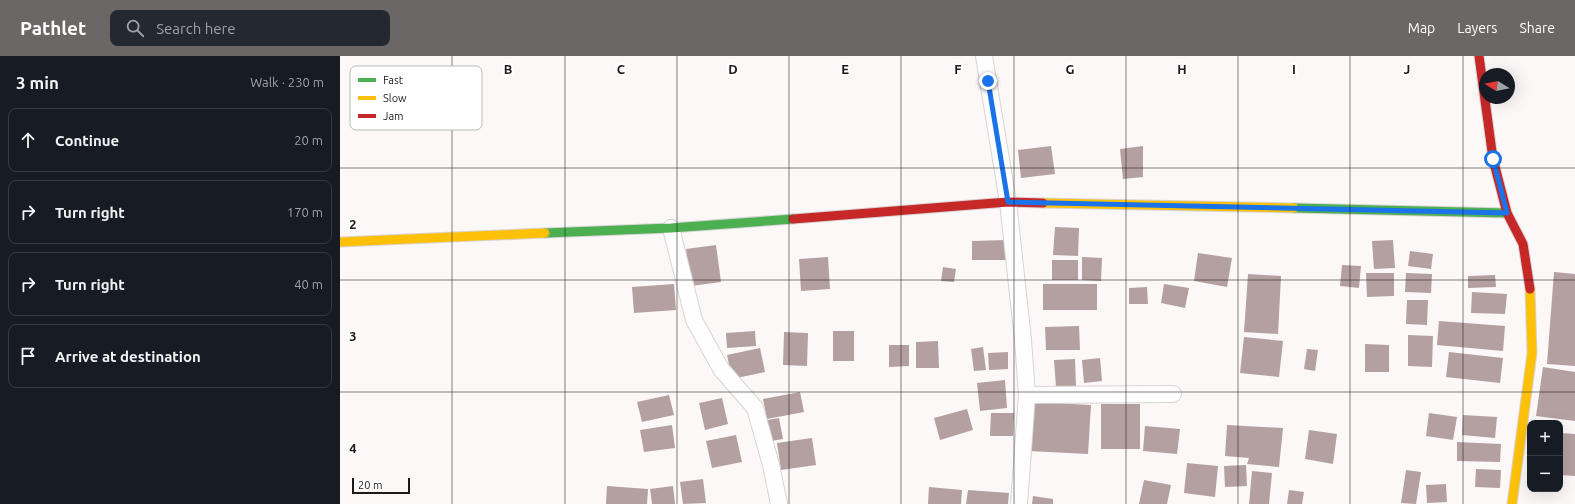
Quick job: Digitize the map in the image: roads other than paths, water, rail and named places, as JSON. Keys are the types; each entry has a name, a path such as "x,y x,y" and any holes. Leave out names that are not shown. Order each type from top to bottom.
{"street":[{"path":"984,56 1008,202 1023,340 1027,395 1019,504"},
{"path":"1479,56 1493,159 1507,213 1523,244 1530,284 1532,353 1512,504"},
{"path":"340,242 671,228 1008,202 1507,213"},
{"path":"671,228 694,320 721,369 755,408 771,465 779,504"},
{"path":"1027,395 1173,394"}]}
